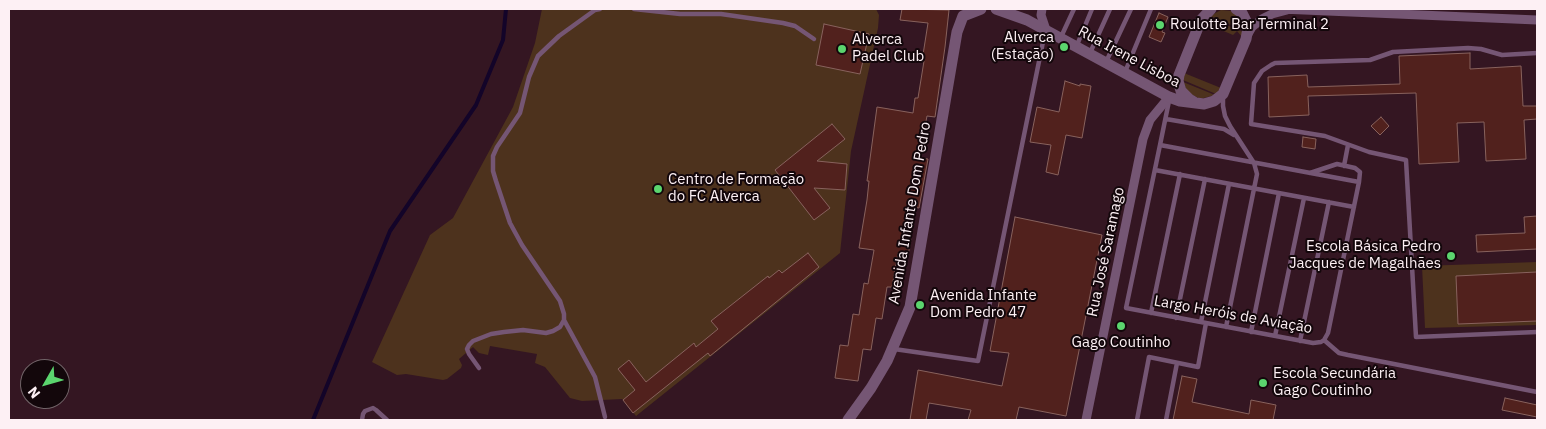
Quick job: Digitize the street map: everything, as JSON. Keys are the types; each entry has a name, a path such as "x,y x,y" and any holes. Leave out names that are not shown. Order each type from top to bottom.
{"street":[{"name":"Avenida Infante Dom Pedro","path":"848,420 871,388 893,349 910,307 957,32 963,16 981,9"},
{"name":"Rua Irene Lisboa","path":"996,9 1027,20 1169,97 1199,104"},
{"path":"1042,9 1041,15 1046,30"},
{"path":"1169,97 1201,20 1211,9"},
{"path":"1236,9 1245,18 1248,34"},
{"path":"1180,70 1178,81 1181,91 1189,99 1199,104 1214,101 1223,94 1252,27 1262,19 1285,9 1537,20"},
{"name":"Rua José Saramago","path":"1086,420 1143,139 1150,120 1169,97"}],"lane":[{"path":"600,9 595,10 559,36 538,56 529,77 520,113 493,156 495,176 510,222 522,244 560,301 564,320 595,377 605,417"},
{"path":"634,9 680,14 721,14 783,23 795,26 814,39"},
{"path":"1061,38 1074,9"},
{"path":"1077,46 1092,9"},
{"path":"1090,54 1110,9"},
{"path":"1106,62 1131,9"},
{"path":"1125,72 1151,9"},
{"path":"893,349 978,361 1046,30"},
{"path":"1537,53 1502,54 1476,48 1393,52 1370,60 1275,63 1267,67 1257,77 1252,88 1251,124 1325,136 1368,152 1406,160 1416,337 1537,332"},
{"path":"1223,94 1225,116 1254,163 1257,174 1226,327"},
{"name":"Largo Heróis de Aviação","path":"1169,97 1126,308 1300,341 1317,343 1324,340 1328,333 1359,182"},
{"path":"1166,118 1224,129 1239,139"},
{"path":"1160,145 1254,163 1309,173 1359,182 1360,176 1358,169 1332,165 1309,173"},
{"path":"1344,166 1348,145"},
{"path":"1155,170 1354,207"},
{"path":"1151,313 1180,174"},
{"path":"1176,318 1205,179"},
{"path":"1137,420 1149,358 1198,367 1204,323 1230,184"},
{"path":"1250,332 1279,193"},
{"path":"1275,336 1304,198"},
{"path":"1300,341 1329,202"},
{"path":"479,368 467,349 474,341 491,334 504,332 523,330 546,333 560,327 564,320"},
{"path":"1324,340 1339,353 1537,392"},
{"path":"1166,420 1177,363"},
{"path":"362,420 366,410 372,408 388,420"}],"shaded area":[{"name":"Centro de Formação do FC Alverca","path":"542,9 876,9 879,15 878,28 851,151 840,253 636,416 622,399 582,401 570,398 545,367 535,363 537,354 490,346 488,355 479,353 473,347 459,359 462,365 461,368 443,380 406,374 397,375 372,362 430,235 453,218 513,107 535,43"},
{"path":"1221,10 1231,11 1239,17 1243,30 1210,16"},
{"path":"1208,17 1243,32 1242,37 1237,31 1233,35 1207,24 1205,22"},
{"path":"1184,73 1221,88 1216,94 1183,80"},
{"path":"1183,82 1215,95 1200,99 1187,92"},
{"path":"1537,262 1537,325 1425,328 1422,266"}],"building":[{"path":"902,9 949,10 935,117 927,116 919,158 928,159 919,208 912,207 907,238 911,239 908,255 898,253 892,287 887,287 882,319 876,318 871,350 863,349 858,381 835,378 840,345 848,346 853,314 859,315 864,283 868,284 874,250 859,248 867,200 869,181 867,181 877,107 913,113 915,98 918,98 928,23 900,20"},
{"name":"Roulotte Bar Terminal 2","path":"1159,13 1168,17 1162,32 1165,33 1161,42 1149,37"},
{"name":"Alverca Padel Club","path":"824,24 869,34 860,74 816,65"},
{"path":"1470,53 1470,69 1521,66 1523,106 1537,106 1537,119 1524,120 1526,159 1486,161 1484,122 1457,123 1459,162 1419,164 1416,93 1308,96 1309,115 1269,117 1268,77 1307,75 1308,87 1400,84 1399,56"},
{"path":"1065,81 1080,86 1080,84 1091,86 1082,138 1066,135 1058,175 1046,172 1051,145 1030,142 1037,107 1059,112"},
{"path":"1381,117 1389,126 1380,135 1371,126"},
{"path":"832,124 845,139 817,161 847,164 845,190 814,188 830,208 814,220 775,170"},
{"path":"1303,137 1316,139 1315,149 1302,147"},
{"path":"1537,216 1537,249 1477,252 1476,235 1525,233 1524,217"},
{"path":"1015,217 1102,235 1066,416 1019,407 1016,420 968,420 971,410 929,403 926,420 910,420 918,370 1002,386 1009,353 990,351"},
{"path":"808,253 819,267 710,356 708,353 633,413 623,400 635,390 618,369 629,360 646,382 694,343 696,347 718,329 711,321 768,276 769,278 779,270 782,273"},
{"path":"1537,272 1537,321 1458,324 1456,276"},
{"path":"1182,376 1197,379 1192,402 1249,414 1251,400 1276,405 1273,420 1173,420"},
{"path":"1505,398 1537,405 1537,417 1502,410"}],"waterway":[{"path":"313,420 390,231 476,105 503,40 506,9"}],"place":[{"name":"Roulotte Bar Terminal 2","path":"1160,25"},
{"name":"Alverca (Estação)","path":"1064,47"},
{"name":"Alverca Padel Club","path":"842,49"},
{"name":"Centro de Formação do FC Alverca","path":"658,189"},
{"name":"Escola Básica Pedro Jacques de Magalhães","path":"1451,256"},
{"name":"Avenida Infante Dom Pedro 47","path":"920,305"},
{"name":"Gago Coutinho","path":"1121,326"},
{"name":"Escola Secundária Gago Coutinho","path":"1263,383"}]}
